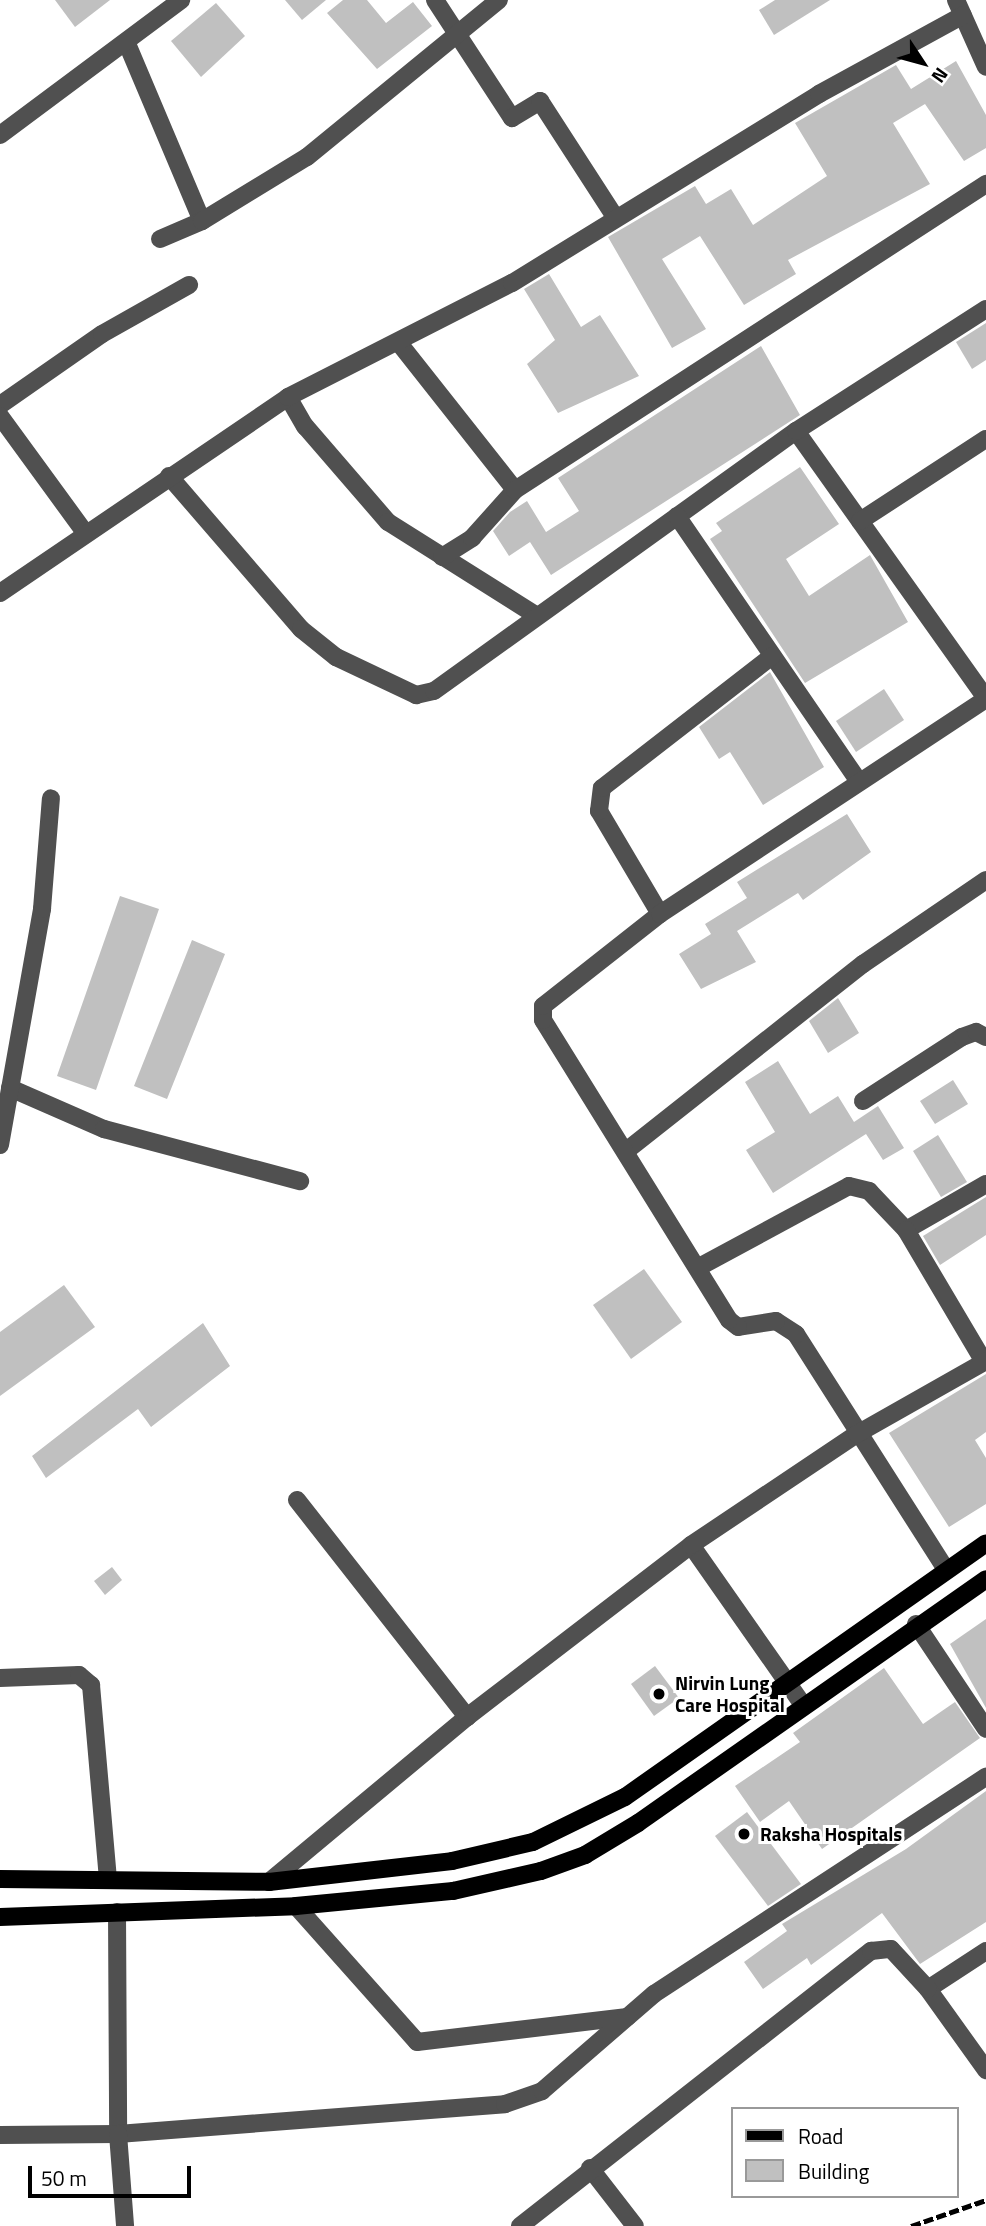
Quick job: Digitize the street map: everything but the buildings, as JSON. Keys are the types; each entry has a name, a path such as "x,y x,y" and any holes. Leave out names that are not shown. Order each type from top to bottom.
{"main road":[{"path":"0,1879 269,1882 452,1861 533,1842 625,1797 945,1568 986,1543"},
{"path":"0,1917 296,1906 453,1891 585,1855 916,1624 986,1579"}],"street":[{"path":"0,135 128,46 181,0"},
{"path":"435,0 458,30 512,118 540,101 615,217"},
{"path":"160,239 202,221 307,157 458,30 499,0"},
{"path":"0,593 84,531 288,397 512,284 615,217 959,7 986,67"},
{"path":"128,46 202,221"},
{"path":"442,557 472,538 515,491 986,184"},
{"path":"0,405 102,334 189,285"},
{"path":"169,476 301,629 336,657 401,691 434,691 796,431 986,309"},
{"path":"399,343 515,491"},
{"path":"288,397 305,426 388,522 537,616"},
{"path":"0,416 84,531"},
{"path":"796,431 986,698 660,914 543,1006 543,1020 738,1327 776,1321 796,1334 857,1434 945,1568"},
{"path":"860,521 986,439"},
{"path":"677,516 859,782"},
{"path":"660,914 599,811 602,788 772,656"},
{"path":"0,1145 43,909 51,799"},
{"path":"626,1151 863,964 986,880"},
{"path":"863,1101 962,1037 976,1032 986,1037"},
{"path":"10,1088 104,1129 300,1181"},
{"path":"906,1230 986,1184"},
{"path":"269,1882 467,1717 691,1545 857,1434 985,1362 906,1230 869,1191 849,1186 701,1266"},
{"path":"297,1500 467,1717"},
{"path":"691,1545 803,1705"},
{"path":"916,1624 986,1729"},
{"path":"0,1678 79,1675 91,1685 108,1879"},
{"path":"0,2135 118,2134 505,2104 542,2091 628,2017 986,1777"},
{"path":"296,1906 417,2042 628,2017"},
{"path":"117,1912 118,2134 125,2226"},
{"path":"520,2226 590,2168 871,1951 891,1949 928,1989 986,2070"},
{"path":"928,1989 986,1951"},
{"path":"590,2168 635,2226"}],"railway":[{"path":"911,2226 986,2200"}],"place":[{"name":"Nirvin Lung Care Hospital","path":"659,1694"},
{"name":"Raksha Hospitals","path":"744,1834"}]}
